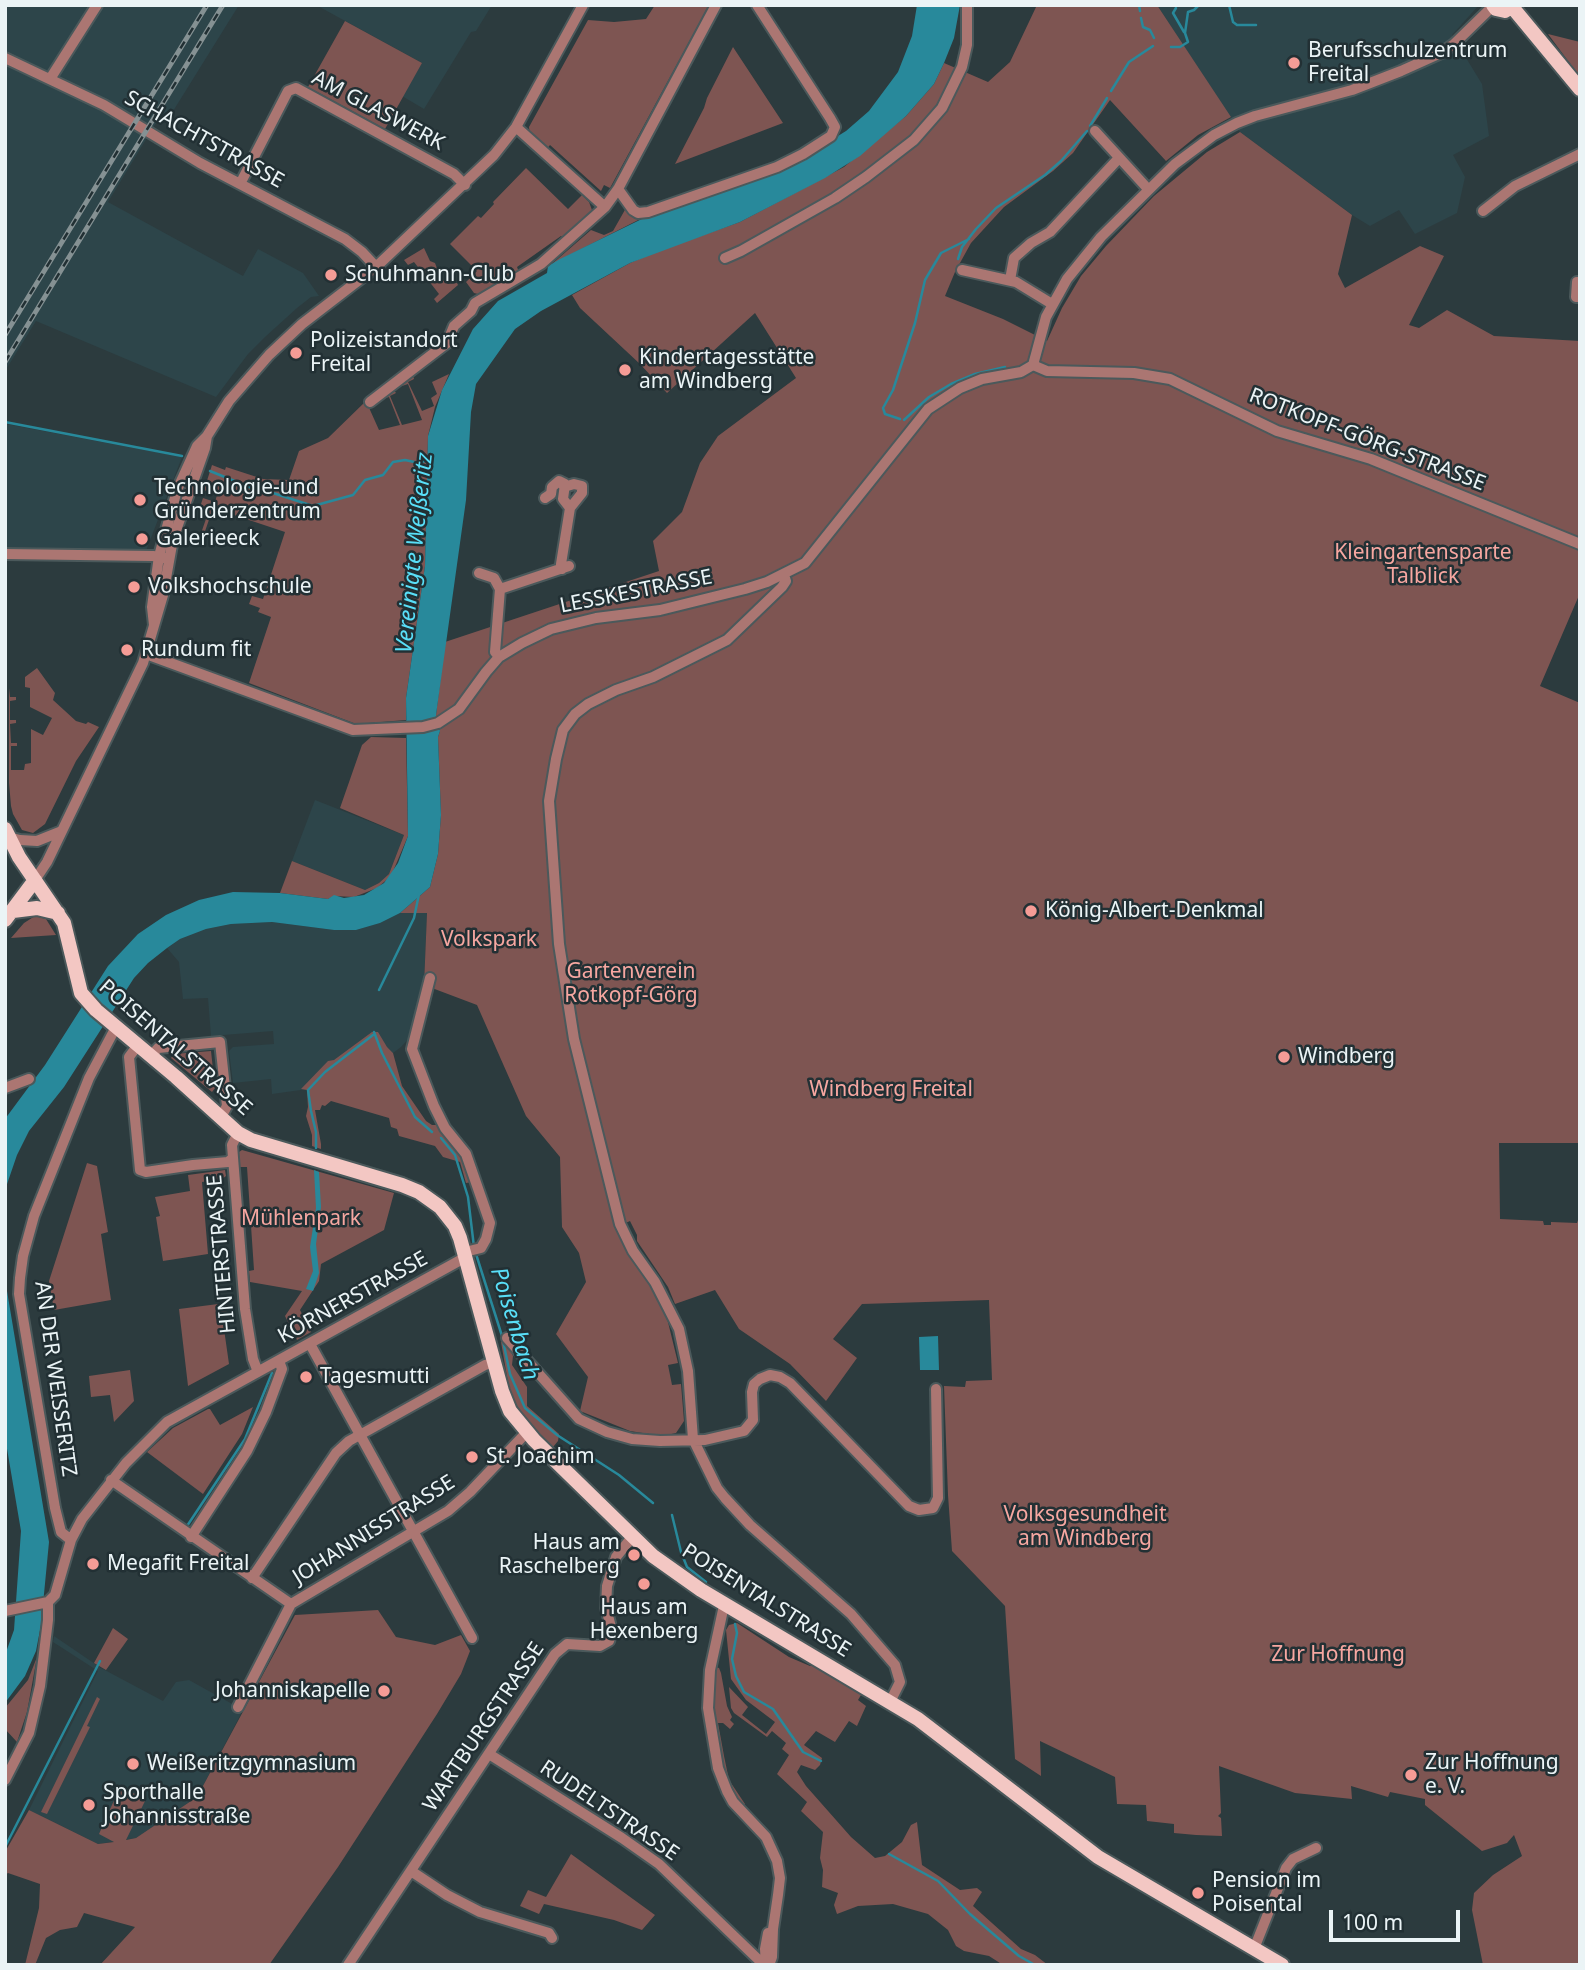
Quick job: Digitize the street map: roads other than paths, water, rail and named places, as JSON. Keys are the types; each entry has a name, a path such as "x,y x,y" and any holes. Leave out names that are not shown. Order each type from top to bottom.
{"main road":[{"path":"1493,6 1501,11 1513,6 1580,89"},
{"name":"POISENTALSTRASSE","path":"7,833 58,913 68,934 77,983 85,1000 238,1133 261,1144 419,1192 440,1207 470,1252 502,1391 510,1411 527,1432 632,1536 673,1571 918,1719 1087,1850 1282,1965"},
{"path":"9,916 36,880"},
{"path":"9,916 37,908 58,913"}],"street":[{"path":"50,79 97,5"},
{"path":"36,880 146,654 163,595 163,557 205,448 207,436 229,401 264,360 302,324 376,267 495,155 516,127 583,5"},
{"path":"370,402 447,343 454,326 471,311 475,303 541,264 605,207 618,188 716,5"},
{"path":"618,188 633,210 638,213 648,212 777,167 831,136 835,127 830,118 757,5"},
{"path":"725,258 835,198 914,140 942,108 962,67 967,45 967,5"},
{"path":"1033,365 1046,317 1082,258 1175,164 1226,129 1255,116 1352,90 1409,68 1454,44 1493,6"},
{"name":"SCHACHTSTRASSE","path":"5,58 104,105 177,149 345,239 376,267"},
{"name":"AM GLASWERK","path":"240,184 288,90 296,88 454,174 465,185"},
{"path":"516,127 605,207"},
{"path":"1095,131 1148,189"},
{"path":"1483,211 1515,186 1580,154"},
{"path":"1010,281 1014,258 1031,243 1050,232 1119,158"},
{"path":"962,270 1010,281 1028,288 1052,304"},
{"path":"1580,282 1577,282 1576,297 1580,297"},
{"name":"ROTKOPF-GÖRG-STRASSE","path":"890,1702 900,1682 899,1673 892,1662 850,1614 750,1525 717,1488 694,1439 688,1371 678,1329 655,1283 633,1251 620,1224 577,1052 560,952 550,801 563,730 575,715 589,704 653,677 727,640 782,587 786,580 784,575 805,563 928,409 960,388 982,379 1021,372 1033,365 1047,371 1099,371 1158,376 1189,386 1277,430 1371,459 1580,544"},
{"path":"545,498 559,481 565,484 564,487 563,499 570,508 582,493 582,486 574,484 564,487"},
{"name":"LESSKESTRASSE","path":"500,589 566,568 561,564 570,508"},
{"path":"5,554 163,557"},
{"path":"479,573 494,578 500,589 495,639 495,652 499,657"},
{"name":"LESSKESTRASSE","path":"146,654 353,730 406,729 438,723 459,709 499,657 551,629 596,618 660,611 745,589 784,575"},
{"path":"7,833 20,841 37,841 62,831"},
{"path":"429,978 412,1049 445,1128 466,1154 490,1223 481,1248 470,1252"},
{"name":"AN DER WEISSERITZ","path":"71,1540 61,1532 55,1508 19,1294 20,1278 34,1216 112,1024"},
{"path":"151,1056 158,1048 220,1042 227,1107 221,1117"},
{"path":"138,1045 129,1057 140,1170 146,1172 194,1164 228,1163 233,1158"},
{"path":"5,1088 29,1079"},
{"name":"HINTERSTRASSE","path":"238,1133 232,1145 233,1158 248,1335 253,1362 258,1372"},
{"name":"KÖRNERSTRASSE","path":"46,1603 55,1595 71,1540 82,1519 111,1480 167,1422 470,1252"},
{"path":"507,1339 569,1410 592,1426 643,1440 705,1440 744,1432 753,1420 754,1384 770,1375 780,1377 790,1383 909,1506 919,1510 933,1508 938,1498 936,1389"},
{"path":"310,1344 472,1638"},
{"path":"191,1537 247,1451 266,1412 282,1369 279,1361"},
{"path":"251,1578 336,1453 360,1434 495,1362"},
{"name":"JOHANNISSTRASSE","path":"238,1707 291,1604 448,1511 470,1492 527,1432"},
{"path":"111,1480 291,1604"},
{"name":"WARTBURGSTRASSE","path":"348,1965 560,1648 567,1644 600,1646 608,1642 612,1631 606,1608 607,1586 616,1557 632,1536"},
{"path":"5,1780 29,1733 40,1686 47,1629 46,1603 10,1610"},
{"path":"727,1605 723,1610 707,1686 708,1708 718,1768 733,1802 766,1837 775,1853 780,1878 765,1949 766,1965"},
{"name":"RUDELTSTRASSE","path":"489,1754 659,1864 766,1965"},
{"path":"1254,1949 1286,1867 1293,1859 1316,1848"},
{"path":"411,1871 447,1895 480,1912 549,1933 552,1938"}],"water":[{"path":"917,5 960,5 954,38 934,84 906,116 860,156 825,178 740,222 630,263 541,311 515,329 476,384 471,412 466,500 436,715 440,731 441,815 438,854 430,887 400,913 380,923 356,930 272,922 231,924 206,929 180,939 167,948 134,978 64,1087 29,1131 5,1190 5,1119 45,1065 108,966 138,934 166,915 199,900 233,892 280,893 328,899 334,895 344,898 364,895 384,883 398,863 408,836 406,698 425,566 428,436 442,390 473,329 498,301 547,273 548,266 560,259 650,215 804,157 846,131 869,111 898,72 912,36"},
{"path":"314,1170 319,1172 321,1207 316,1244 319,1273 313,1291 306,1289 313,1271 310,1247 316,1208"},
{"path":"5,1279 49,1542 36,1651 25,1676 5,1703 5,1655 14,1630 21,1531 5,1437"},
{"path":"938,1336 939,1370 920,1370 919,1337"}],"waterway":[{"path":"1139,5 1140,11"},
{"path":"1171,47 1180,47 1188,42 1185,33 1188,12 1199,5"},
{"path":"1229,5 1233,22 1237,25 1256,25"},
{"path":"1176,8 1173,13 1184,32"},
{"path":"1141,18 1143,27 1150,30 1154,38"},
{"path":"1111,91 1129,62 1153,46"},
{"path":"1090,126 1107,98"},
{"path":"958,259 962,247 996,208 1045,175 1087,131"},
{"path":"900,419 885,414 883,408 893,390 915,323 925,280 941,253 969,239"},
{"path":"904,420 929,397 951,384 975,374 1005,367"},
{"path":"5,422 182,456"},
{"name":"Vereinigte Weißeritz","path":"210,471 259,491 313,506 353,495 365,480 383,475 393,462 405,460 419,463 430,459"},
{"name":"Poisenbach","path":"379,990 414,918 419,894"},
{"name":"Poisenbach","path":"374,1032 415,1117 432,1132"},
{"path":"316,1148 316,1132 308,1090 325,1072 373,1035"},
{"name":"Poisenbach","path":"441,1138 455,1155 468,1197 474,1247"},
{"name":"Poisenbach","path":"476,1254 502,1336 510,1374 525,1408 557,1435 619,1475 653,1503"},
{"path":"187,1526 245,1439 272,1373"},
{"name":"Poisenbach","path":"672,1515 687,1567 706,1582"},
{"name":"Poisenbach","path":"735,1624 737,1633 732,1659 744,1692 773,1709 803,1752 821,1761"},
{"path":"5,1847 100,1661"},
{"name":"Poisenbach","path":"889,1854 938,1881 970,1914 1019,1956 1035,1965"}],"railway":[{"path":"5,335 207,5"},
{"path":"5,362 223,5"}],"place":[{"name":"Berufsschulzentrum Freital","path":"1294,63"},
{"name":"Schuhmann-Club","path":"331,275"},
{"name":"Polizeistandort Freital","path":"296,353"},
{"name":"Kindertagesstätte am Windberg","path":"625,370"},
{"name":"Technologie-und Gründerzentrum","path":"140,500"},
{"name":"Galerieeck","path":"142,539"},
{"name":"Volkshochschule","path":"134,587"},
{"name":"Rundum fit","path":"127,650"},
{"name":"König-Albert-Denkmal","path":"1031,911"},
{"name":"Windberg","path":"1284,1057"},
{"name":"Tagesmutti","path":"306,1377"},
{"name":"St. Joachim","path":"472,1457"},
{"name":"Haus am Raschelberg","path":"634,1555"},
{"name":"Megafit Freital","path":"93,1564"},
{"name":"Haus am Hexenberg","path":"644,1584"},
{"name":"Johanniskapelle","path":"384,1691"},
{"name":"Weißeritzgymnasium","path":"133,1764"},
{"name":"Zur Hoffnung e. V.","path":"1411,1775"},
{"name":"Sporthalle Johannisstraße","path":"89,1805"},
{"name":"Pension im Poisental","path":"1198,1893"}],"park label":[{"name":"Kleingartensparte Talblick","path":"1423,565"},
{"name":"Volkspark","path":"489,940"},
{"name":"Gartenverein Rotkopf-Görg","path":"631,984"},
{"name":"Windberg Freital","path":"891,1090"},
{"name":"Mühlenpark","path":"301,1219"},
{"name":"Volksgesundheit am Windberg","path":"1085,1527"},
{"name":"Zur Hoffnung","path":"1338,1655"}]}
